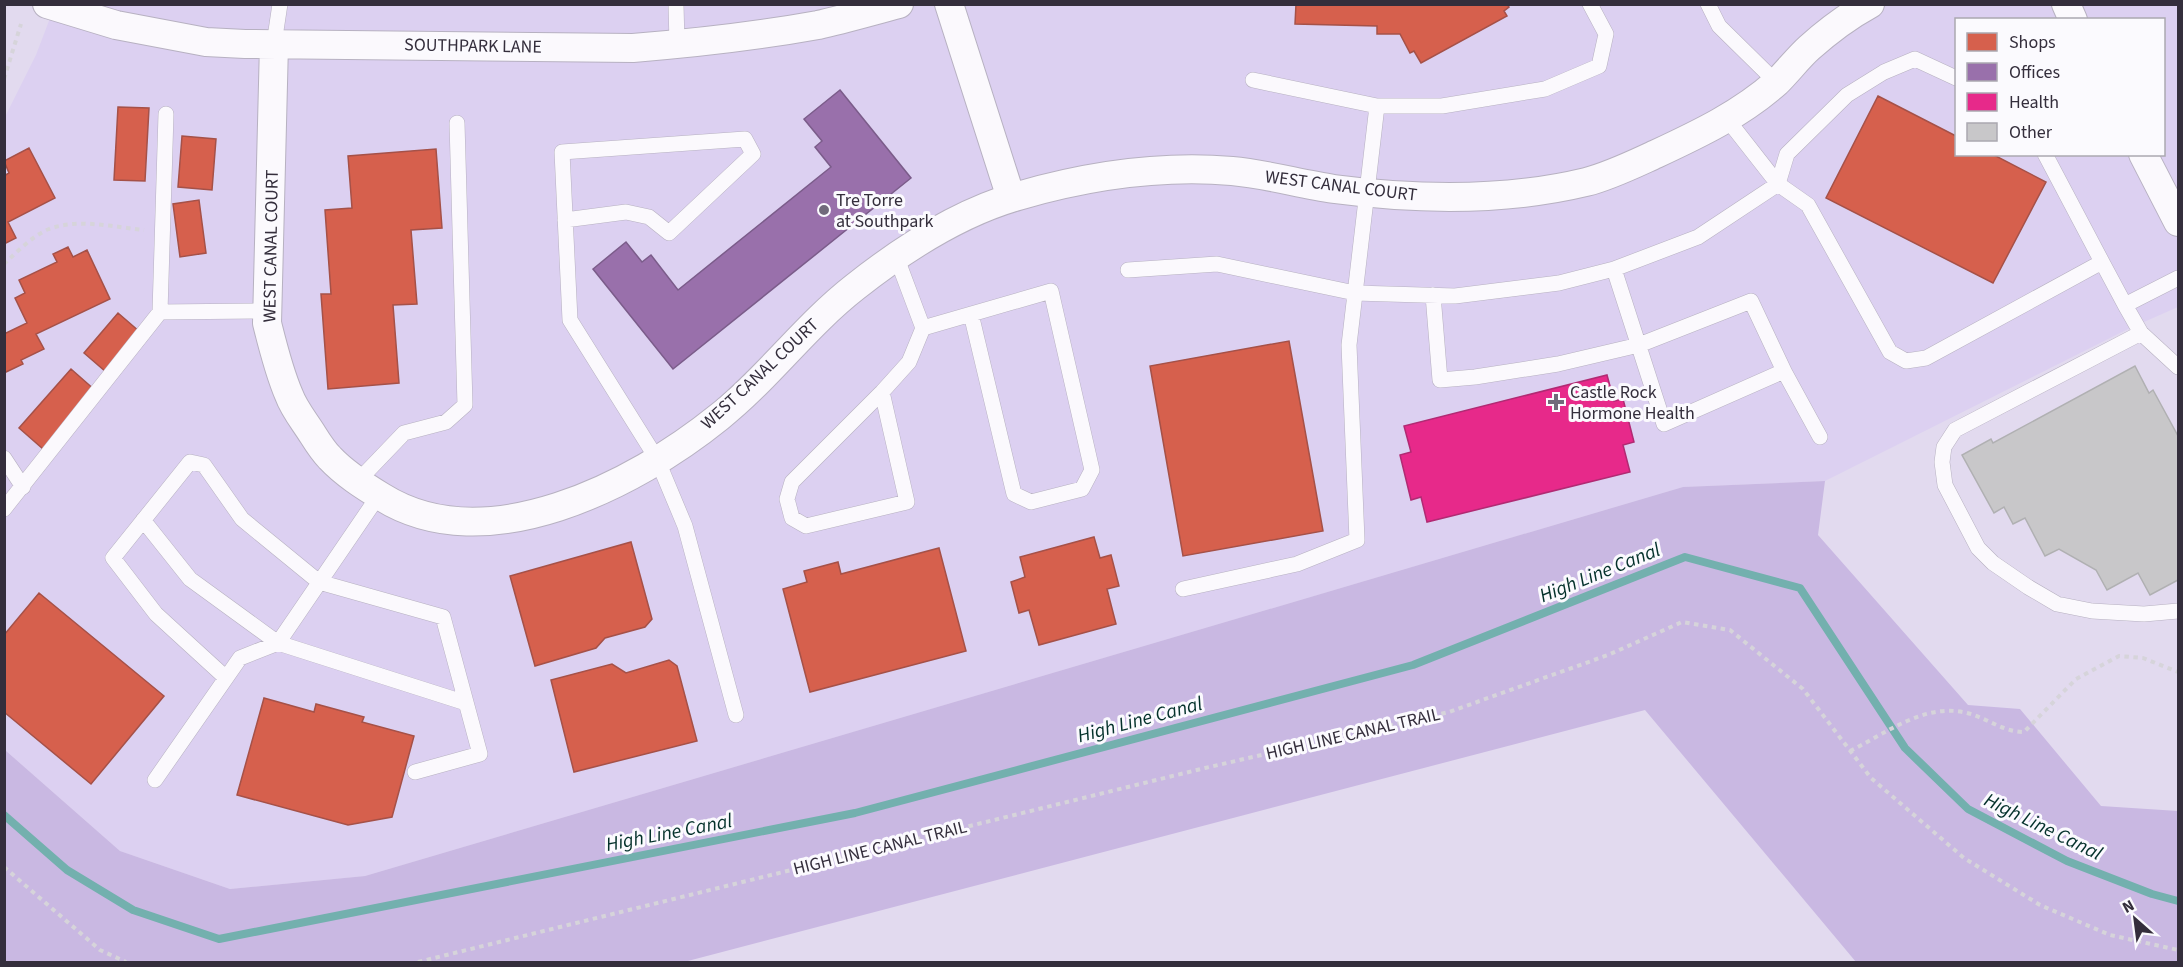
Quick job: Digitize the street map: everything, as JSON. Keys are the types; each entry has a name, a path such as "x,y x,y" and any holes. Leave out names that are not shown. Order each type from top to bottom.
{"street":[{"name":"SOUTHPARK LANE","path":"47,4 116,25 194,40 245,44 633,48 678,45 790,30 899,4"},
{"path":"949,4 1011,198"},
{"name":"WEST CANAL COURT","path":"273,44 267,323 290,400 328,457 368,488 393,504 424,517 460,521 494,520 541,512 584,499 657,459 720,416 850,290 896,256 945,226 1011,198 1092,178 1186,170 1234,171 1368,193 1438,198 1504,196 1591,181 1642,160 1727,119 1776,82 1809,48 1848,16 1870,4"},
{"path":"2066,4 2072,18"},
{"path":"2144,156 2178,222"}],"lane":[{"path":"273,44 280,4"},
{"path":"676,4 678,45"},
{"path":"1253,80 1377,106 1442,106 1545,89 1599,66 1606,34 1590,4"},
{"path":"1708,4 1719,26 1776,82"},
{"path":"1128,270 1216,264 1355,293 1455,296 1559,283 1614,269 1698,237 1778,184 1787,154 1847,95 1884,72 1915,59 1955,78"},
{"path":"1183,589 1297,564 1357,540 1349,345 1377,106"},
{"path":"4,509 160,312 166,114"},
{"path":"1727,119 1778,184 1808,205 1890,352 1906,361 1926,358 2102,262"},
{"path":"155,780 240,658 278,643 319,582 368,488 404,433 446,422 465,405 457,123"},
{"path":"565,220 626,212 649,218 669,233 753,154 745,139 562,152 565,220 570,320 657,459 685,526 736,715"},
{"path":"2046,156 2141,333 2178,367"},
{"path":"882,392 907,502 806,526 792,518 787,499 792,482 909,362 923,328 896,256"},
{"path":"1614,269 1664,424 1784,371"},
{"path":"2126,305 2178,278"},
{"path":"923,328 971,314 1051,291 1092,470 1082,489 1031,502 1014,494 971,314"},
{"path":"1433,295 1440,380 1558,364 1639,345 1751,301 1784,371 1820,437"},
{"path":"160,312 267,311"},
{"path":"2141,333 1955,430 1944,447 1942,462 1945,484 1978,548 1993,563 2028,587 2057,604 2091,611 2144,614 2178,611"},
{"path":"4,458 23,487"},
{"path":"226,678 156,614 113,558 190,462 204,465 243,519 319,582 443,617 480,754 415,772"},
{"path":"143,520 190,579 278,643 466,703"}],"path":[{"path":"4,79 21,24"},
{"path":"4,264 22,247 48,230 77,223 162,232"},
{"name":"HIGH LINE CANAL TRAIL","path":"418,963 1205,768 1449,712 1608,655 1682,622 1731,630 1803,689 1871,778 1964,858 2040,905 2110,935 2178,950"},
{"path":"1850,751 1904,722 1943,710 1967,713 2013,732 2024,732 2076,679 2119,656 2143,658 2178,672"},
{"path":"4,867 100,950 126,963"}],"shaded area":[{"path":"55,5 2178,5 2178,307 2128,329 1825,481 1683,487 365,876 230,889 120,851 5,750 4,119 36,55"},
{"path":"1825,481 1818,535 1968,705 2020,709 2101,806 2178,811 2178,962 1856,962 1645,710 684,962 5,962 5,750 120,851 230,889 365,876 1683,487"}],"building: Shops":[{"path":"1296,4 1507,4 1509,7 1504,11 1507,16 1421,63 1414,51 1410,53 1400,34 1377,34 1377,26 1295,24"},
{"path":"1878,96 1955,135 1955,156 1996,156 2046,182 1993,283 1826,198"},
{"path":"118,107 149,108 145,181 114,180"},
{"path":"182,136 216,139 212,190 178,187"},
{"path":"29,148 55,198 8,222 16,238 4,244 4,176 9,173 4,161"},
{"path":"436,149 442,228 411,230 417,304 393,305 399,383 328,389 321,294 331,294 325,210 352,208 348,156"},
{"path":"199,200 206,253 180,257 173,204"},
{"path":"68,247 73,257 87,250 110,299 36,334 44,349 21,360 23,364 4,373 4,334 27,323 15,298 25,293 19,280 57,262 53,254"},
{"path":"118,313 140,332 106,372 84,353"},
{"path":"1289,341 1323,531 1183,556 1150,366"},
{"path":"71,369 96,391 43,449 19,428"},
{"path":"1094,537 1100,558 1111,555 1119,586 1107,589 1116,624 1039,645 1029,610 1019,613 1011,582 1025,577 1020,557"},
{"path":"631,542 652,619 645,627 605,638 596,648 535,666 510,576"},
{"path":"939,548 966,651 810,692 783,589 807,582 804,571 838,562 841,574"},
{"path":"39,593 164,696 91,784 4,712 4,635"},
{"path":"669,660 677,666 697,741 574,772 551,680 612,664 626,673"},
{"path":"264,698 314,712 316,704 364,717 362,722 414,736 392,817 348,825 237,795"}],"building: Offices":[{"name":"Tre Torre at Southpark","path":"840,90 911,178 673,369 593,269 626,242 642,262 651,255 678,290 831,167 815,147 822,141 804,119"}],"building: Health":[{"path":"1607,375 1614,401 1623,399 1634,442 1623,445 1630,472 1427,522 1421,497 1411,500 1400,455 1411,452 1404,426"}],"building: Other":[{"path":"2135,366 2149,393 2153,390 2178,436 2178,580 2150,595 2138,573 2107,590 2096,570 2059,549 2045,556 2025,518 2013,524 2004,507 1994,513 1962,455 1991,439 1993,443"}],"waterway":[{"name":"High Line Canal","path":"4,815 67,870 133,910 219,939 855,813 1413,665 1685,557 1800,588 1905,748 1968,809 2067,861 2152,894 2178,901"}],"place":[{"name":"Tre Torre at Southpark","path":"824,210"},
{"name":"Castle Rock Hormone Health","path":"1556,402"}]}
